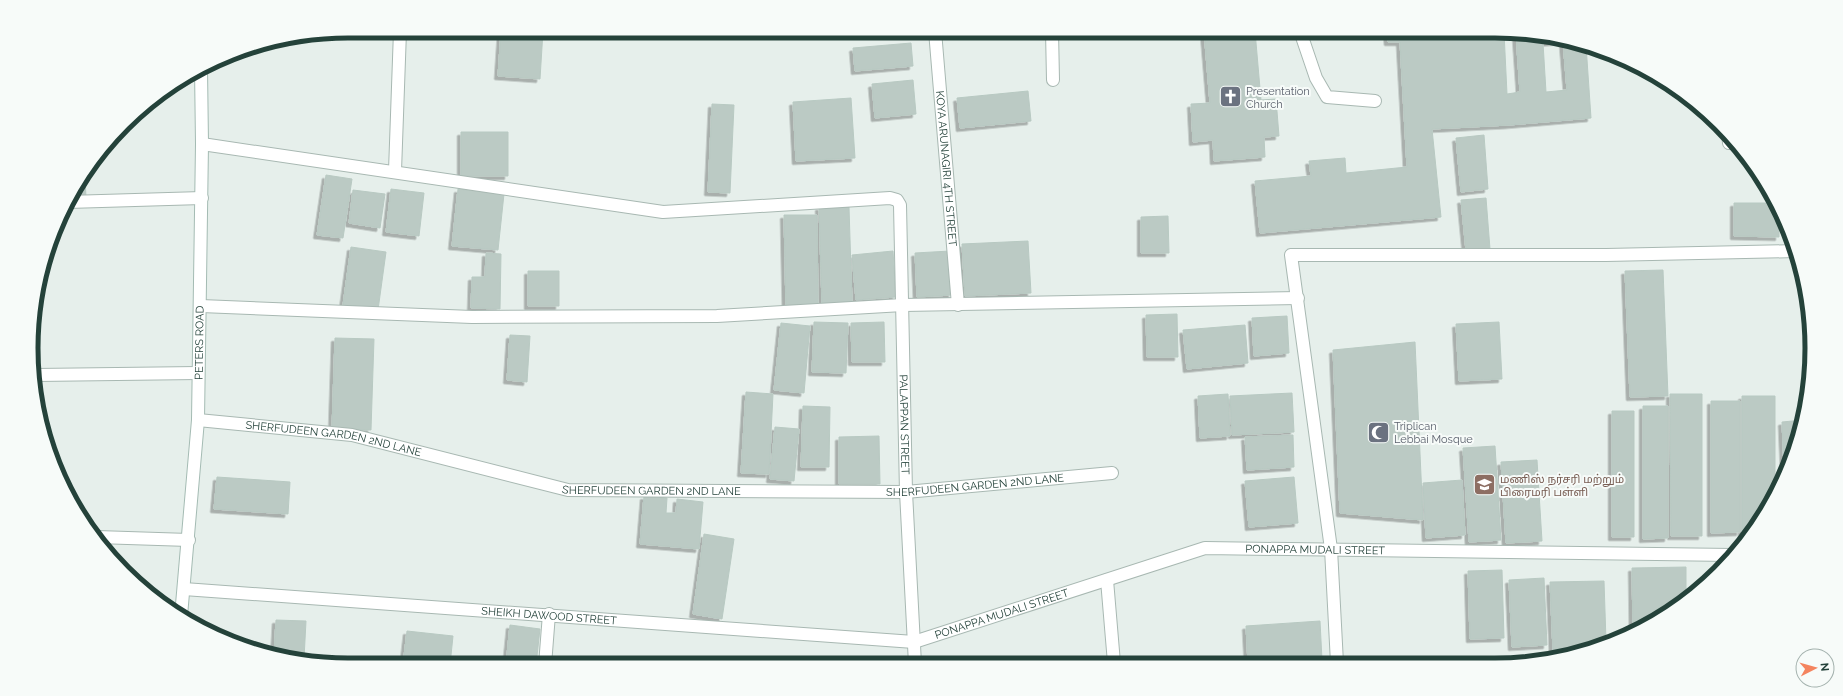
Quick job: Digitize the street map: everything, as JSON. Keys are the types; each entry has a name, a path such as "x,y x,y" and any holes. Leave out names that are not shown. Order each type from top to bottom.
{"street":[{"path":"202,144 395,171 400,38"},
{"name":"KOYA ARUNAGIRI 4TH STREET","path":"936,38 958,305"},
{"path":"1052,38 1053,80"},
{"path":"1302,38 1316,78 1328,96 1375,101"},
{"name":"PETERS ROAD","path":"182,609 189,540 198,420 202,198 201,76"},
{"name":"PALAPPAN STREET","path":"395,171 663,212 890,198 897,200 900,205 906,492 915,658"},
{"path":"75,202 202,198"},
{"path":"1337,658 1331,549 1291,255 1606,255 1790,251"},
{"path":"201,306 480,317 716,316 903,305 1298,298"},
{"path":"40,375 198,373"},
{"name":"SHERFUDEEN GARDEN 2ND LANE","path":"198,420 352,436 568,490 906,492 1112,472"},
{"path":"102,537 189,540"},
{"name":"PONAPPA MUDALI STREET","path":"914,642 1205,548 1725,555"},
{"path":"1107,580 1114,658"},
{"name":"SHEIKH DAWOOD STREET","path":"184,588 914,642"},
{"path":"545,658 549,614"}],"building":[{"path":"501,38 543,38 540,79 498,76"},
{"path":"1205,38 1256,38 1261,100 1276,99 1279,136 1264,137 1265,157 1214,161 1213,140 1193,142 1191,104 1210,103"},
{"path":"1388,38 1504,38 1507,94 1520,92 1516,39 1546,43 1543,43 1546,92 1567,90 1563,46 1586,52 1591,118 1509,125 1432,129 1441,217 1260,233 1255,181 1311,176 1309,161 1345,158 1346,173 1407,167 1400,42 1388,42"},
{"path":"911,43 913,66 855,71 853,48"},
{"path":"913,80 916,114 875,118 872,84"},
{"path":"1028,91 1031,121 960,128 957,98"},
{"path":"851,98 855,158 796,161 793,102"},
{"path":"712,104 734,105 730,193 708,192"},
{"path":"461,132 508,132 508,176 461,176"},
{"path":"1484,135 1488,189 1461,192 1456,138"},
{"path":"326,175 352,179 343,238 317,235"},
{"path":"85,184 86,198 77,198"},
{"path":"391,189 424,193 419,236 386,232"},
{"path":"458,189 504,194 498,250 452,246"},
{"path":"353,190 385,194 380,228 349,223"},
{"path":"1486,198 1490,249 1466,251 1461,200"},
{"path":"1734,203 1769,203 1779,224 1779,237 1734,236"},
{"path":"819,207 849,207 852,303 822,304"},
{"path":"784,215 817,215 818,308 786,309"},
{"path":"1168,216 1169,253 1141,253 1141,217"},
{"path":"1028,241 1031,293 965,296 962,244"},
{"path":"351,247 386,252 378,310 343,305"},
{"path":"893,251 896,297 856,300 852,255"},
{"path":"950,251 952,295 917,297 915,253"},
{"path":"486,253 501,254 500,309 471,308 472,277 485,277"},
{"path":"1663,270 1668,396 1630,397 1625,271"},
{"path":"528,271 559,271 559,306 528,306"},
{"path":"1177,314 1178,357 1147,357 1146,315"},
{"path":"1287,316 1289,353 1254,356 1252,318"},
{"path":"814,322 848,323 846,373 812,372"},
{"path":"884,322 885,362 852,362 851,323"},
{"path":"1499,322 1502,379 1459,381 1456,324"},
{"path":"781,323 810,326 804,393 774,390"},
{"path":"1245,325 1248,363 1187,369 1183,330"},
{"path":"510,335 530,336 527,382 507,380"},
{"path":"335,338 374,339 371,430 332,429"},
{"name":"Triplican Lebbai Mosque","path":"1415,342 1423,520 1340,513 1333,350"},
{"path":"746,392 773,394 769,474 741,473"},
{"path":"1292,393 1294,432 1232,435 1230,396"},
{"path":"1228,394 1230,436 1200,438 1198,396"},
{"path":"1670,394 1702,394 1702,536 1671,536"},
{"path":"1742,396 1775,396 1775,480 1753,520 1742,536"},
{"path":"1711,401 1740,401 1740,532 1711,533"},
{"path":"803,406 830,407 829,467 801,467"},
{"path":"1643,406 1668,406 1668,538 1643,539"},
{"path":"1612,411 1634,411 1634,537 1612,537"},
{"path":"1796,421 1789,448 1784,461 1782,422"},
{"path":"775,427 799,429 794,481 770,479"},
{"path":"1293,435 1294,467 1247,470 1245,437"},
{"path":"879,436 880,484 839,484 839,437"},
{"path":"1495,446 1501,540 1469,542 1463,448"},
{"path":"1537,460 1542,541 1506,543 1501,462"},
{"path":"217,477 290,482 288,514 214,509"},
{"path":"1294,477 1298,523 1249,527 1245,481"},
{"path":"1462,480 1465,535 1426,538 1423,483"},
{"path":"644,496 667,498 666,513 676,513 677,499 703,502 699,549 640,544"},
{"path":"704,534 734,539 722,619 693,614"},
{"path":"1686,567 1686,592 1667,606 1633,626 1632,568"},
{"path":"1502,570 1504,638 1470,639 1468,571"},
{"path":"1544,578 1547,645 1512,647 1509,580"},
{"path":"1604,581 1606,637 1595,642 1560,651 1553,651 1550,582"},
{"path":"276,620 306,621 304,654 274,649"},
{"path":"1320,621 1322,658 1248,658 1246,626"},
{"path":"510,625 540,629 537,658 507,658"},
{"path":"407,631 453,636 451,658 404,658"}],"place":[{"name":"Presentation Church","path":"1231,97"},
{"name":"Triplican Lebbai Mosque","path":"1378,432"},
{"name":"மணிஸ் நர்சரி மற்றும் பிரைமரி பள்ளி","path":"1485,485"}]}
